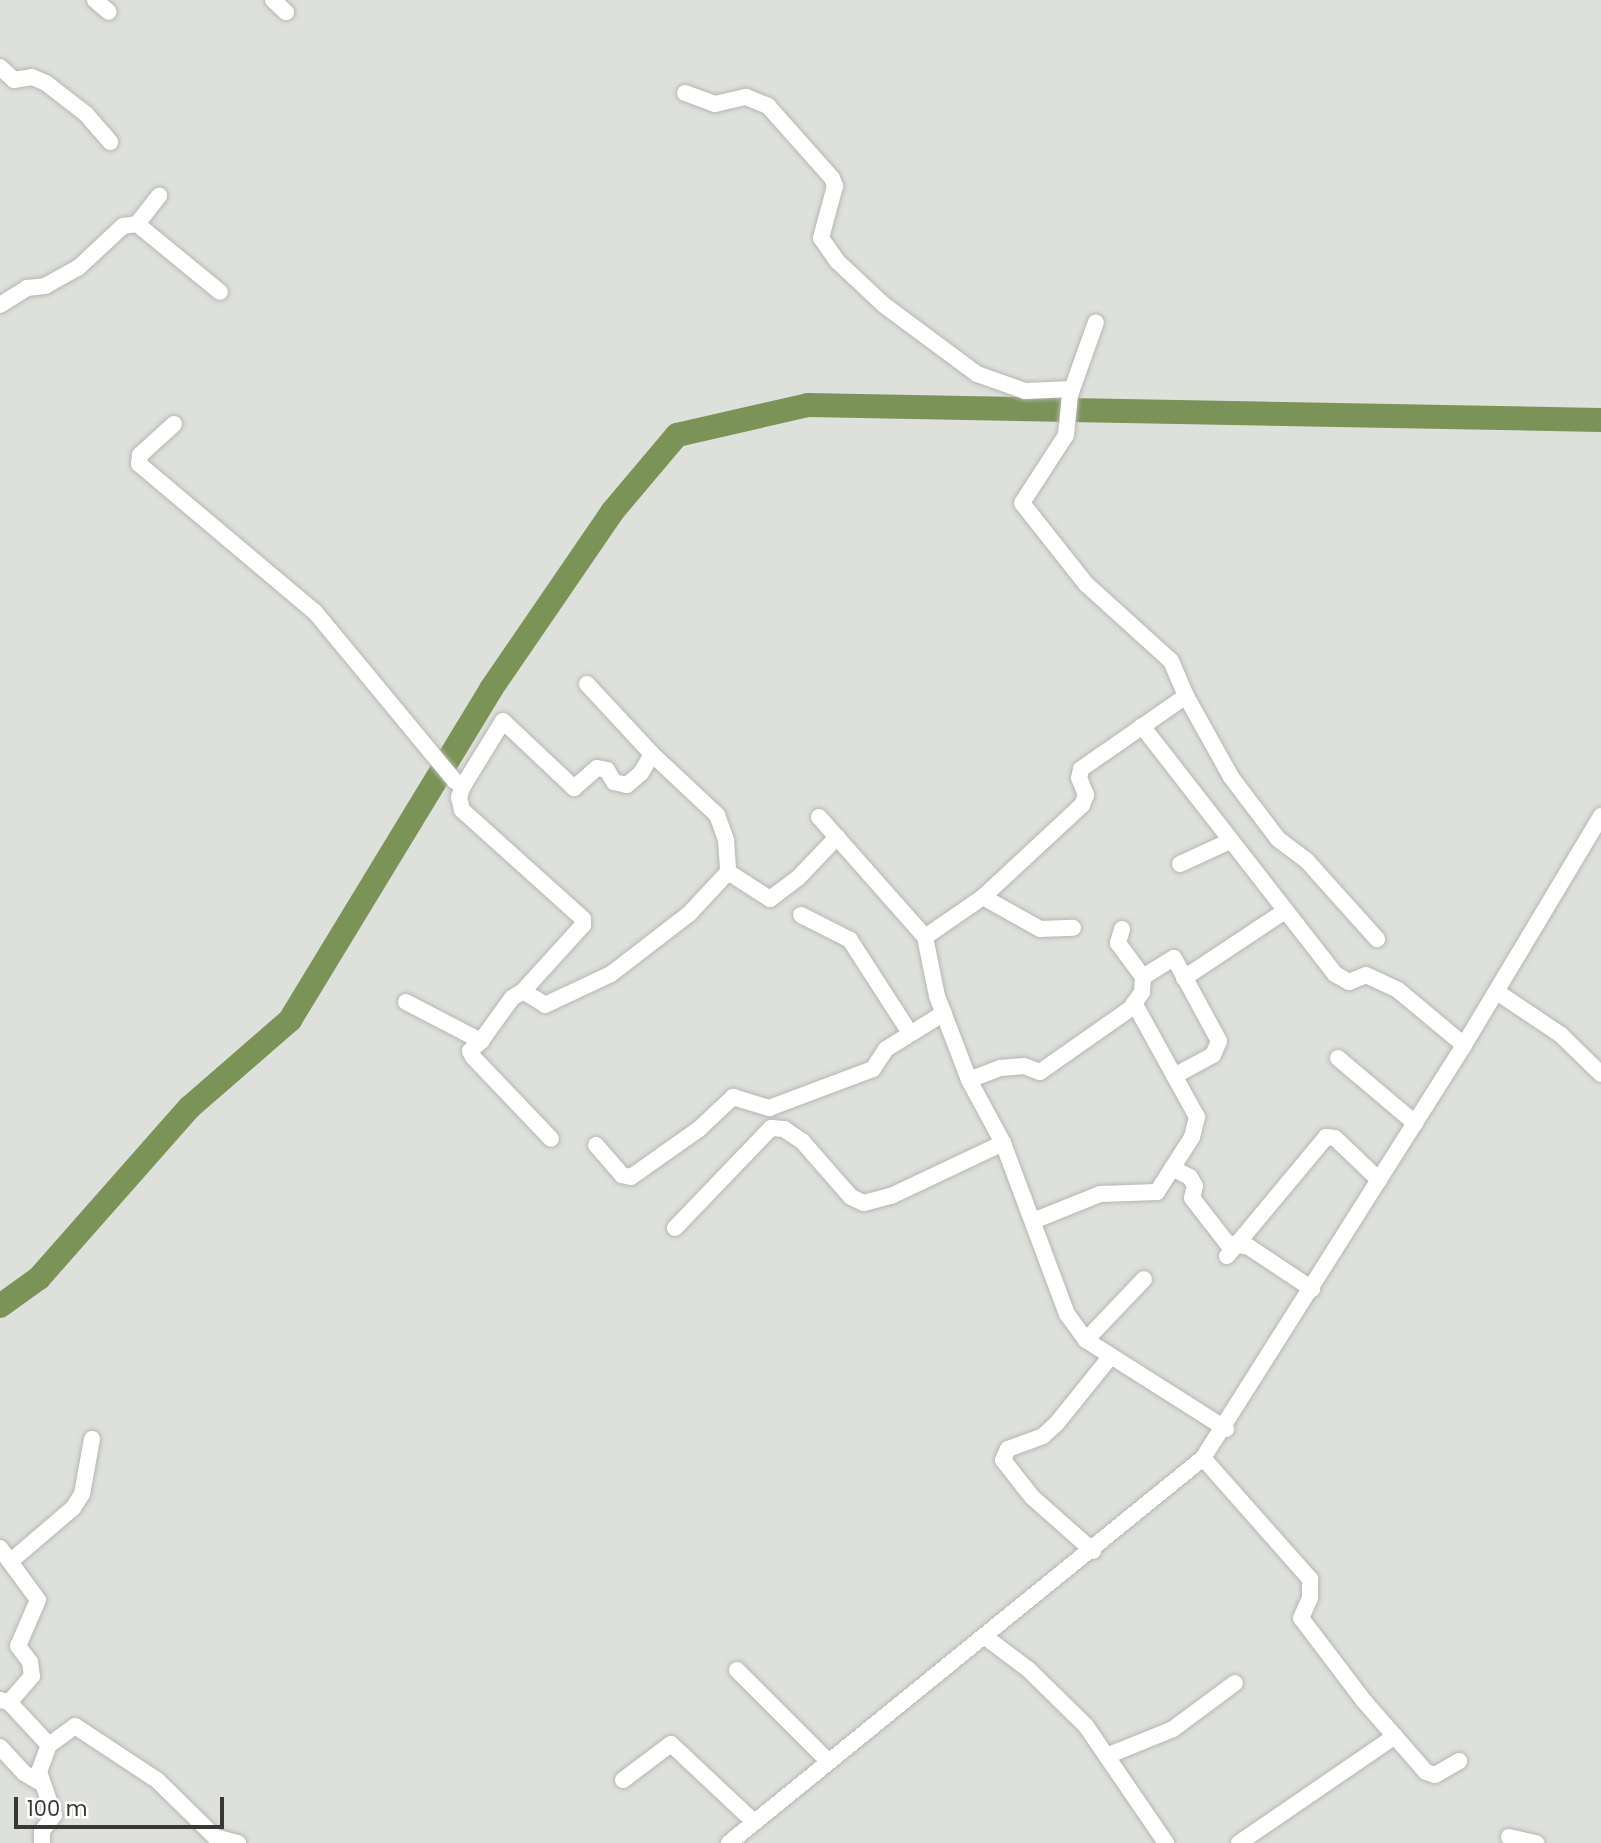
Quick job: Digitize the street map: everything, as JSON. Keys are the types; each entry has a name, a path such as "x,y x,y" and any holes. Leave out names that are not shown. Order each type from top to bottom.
{"street":[{"path":"95,0 109,12"},
{"path":"273,0 286,12"},
{"path":"0,68 14,80 32,77 46,83 86,114 110,142"},
{"path":"685,93 715,104 746,97 768,106 832,178 835,186 821,238 837,261 884,305 977,374 1025,391 1071,392"},
{"path":"0,305 27,288 61,280 95,257 123,226 136,224 159,195"},
{"path":"136,224 220,292"},
{"path":"1096,322 1071,392 1066,435 1022,503 1086,584 1171,661 1186,696 1231,777 1278,839 1307,861 1377,939"},
{"path":"174,424 140,455 139,464 315,612 459,784"},
{"path":"523,991 545,1005 611,974 689,914 728,872 726,840 717,816 652,754 587,684"},
{"path":"925,937 983,897 1082,805 1086,796 1079,778 1081,769 1186,696"},
{"path":"551,1139 470,1051 481,1041 512,998 523,991 583,925 583,919 462,810 458,797 459,784 503,721 574,788 597,768 607,770 614,782 627,785 641,773 652,754"},
{"path":"1142,726 1285,911 1342,979 1354,981 1366,975 1398,990 1464,1045"},
{"path":"729,1843 1093,1551 1203,1458 1226,1429 1497,992 1601,816"},
{"path":"819,817 925,937 944,1013 969,1080 1003,1143 1067,1314 1086,1340 1226,1429"},
{"path":"728,872 770,899 798,878 837,837"},
{"path":"1180,864 1230,841"},
{"path":"983,897 1040,929 1073,928"},
{"path":"1184,978 1285,911"},
{"path":"801,915 850,940 910,1034"},
{"path":"969,1080 1001,1068 1024,1066 1040,1072 1135,1003 1142,992 1143,976 1118,943 1122,929"},
{"path":"1143,976 1174,958 1219,1041 1213,1055 1174,1076"},
{"path":"1497,992 1561,1035 1601,1074"},
{"path":"407,1002 481,1041"},
{"path":"1033,1221 1100,1194 1153,1194 1192,1137 1197,1117 1135,1003"},
{"path":"769,1108 873,1069 886,1049 944,1013"},
{"path":"1338,1058 1415,1123"},
{"path":"596,1145 622,1175 631,1177 699,1129 733,1097 769,1108 784,1129 809,1149 851,1197 864,1203 878,1201 1003,1143"},
{"path":"675,1228 769,1129 784,1129"},
{"path":"1231,1250 1329,1136 1380,1180"},
{"path":"1172,1168 1190,1177 1195,1186 1192,1198 1231,1250"},
{"path":"1231,1250 1249,1247 1312,1289"},
{"path":"1086,1340 1144,1279"},
{"path":"1093,1551 1032,1497 1003,1460 1008,1448 1043,1436 1057,1423 1111,1356"},
{"path":"11,1561 73,1508 82,1494 92,1439"},
{"path":"1203,1458 1310,1579 1312,1590 1302,1613 1303,1623 1395,1736 1430,1774 1440,1774 1459,1761"},
{"path":"0,1548 38,1602 18,1646 30,1662 32,1676 5,1701 49,1745"},
{"path":"984,1636 1028,1669 1108,1755 1166,1843"},
{"path":"737,1670 828,1761"},
{"path":"1108,1755 1173,1729 1235,1683"},
{"path":"42,1843 42,1830 54,1815 39,1773 49,1745 69,1729 81,1728 157,1780 214,1840 238,1843"},
{"path":"1239,1843 1395,1736"},
{"path":"623,1780 671,1744 754,1822"},
{"path":"0,1747 24,1773 41,1783"},
{"path":"1509,1836 1536,1843"}],"waterway":[{"path":"0,1306 39,1278 190,1107 290,1020 491,689 612,512 677,435 808,405 1601,420"}]}
